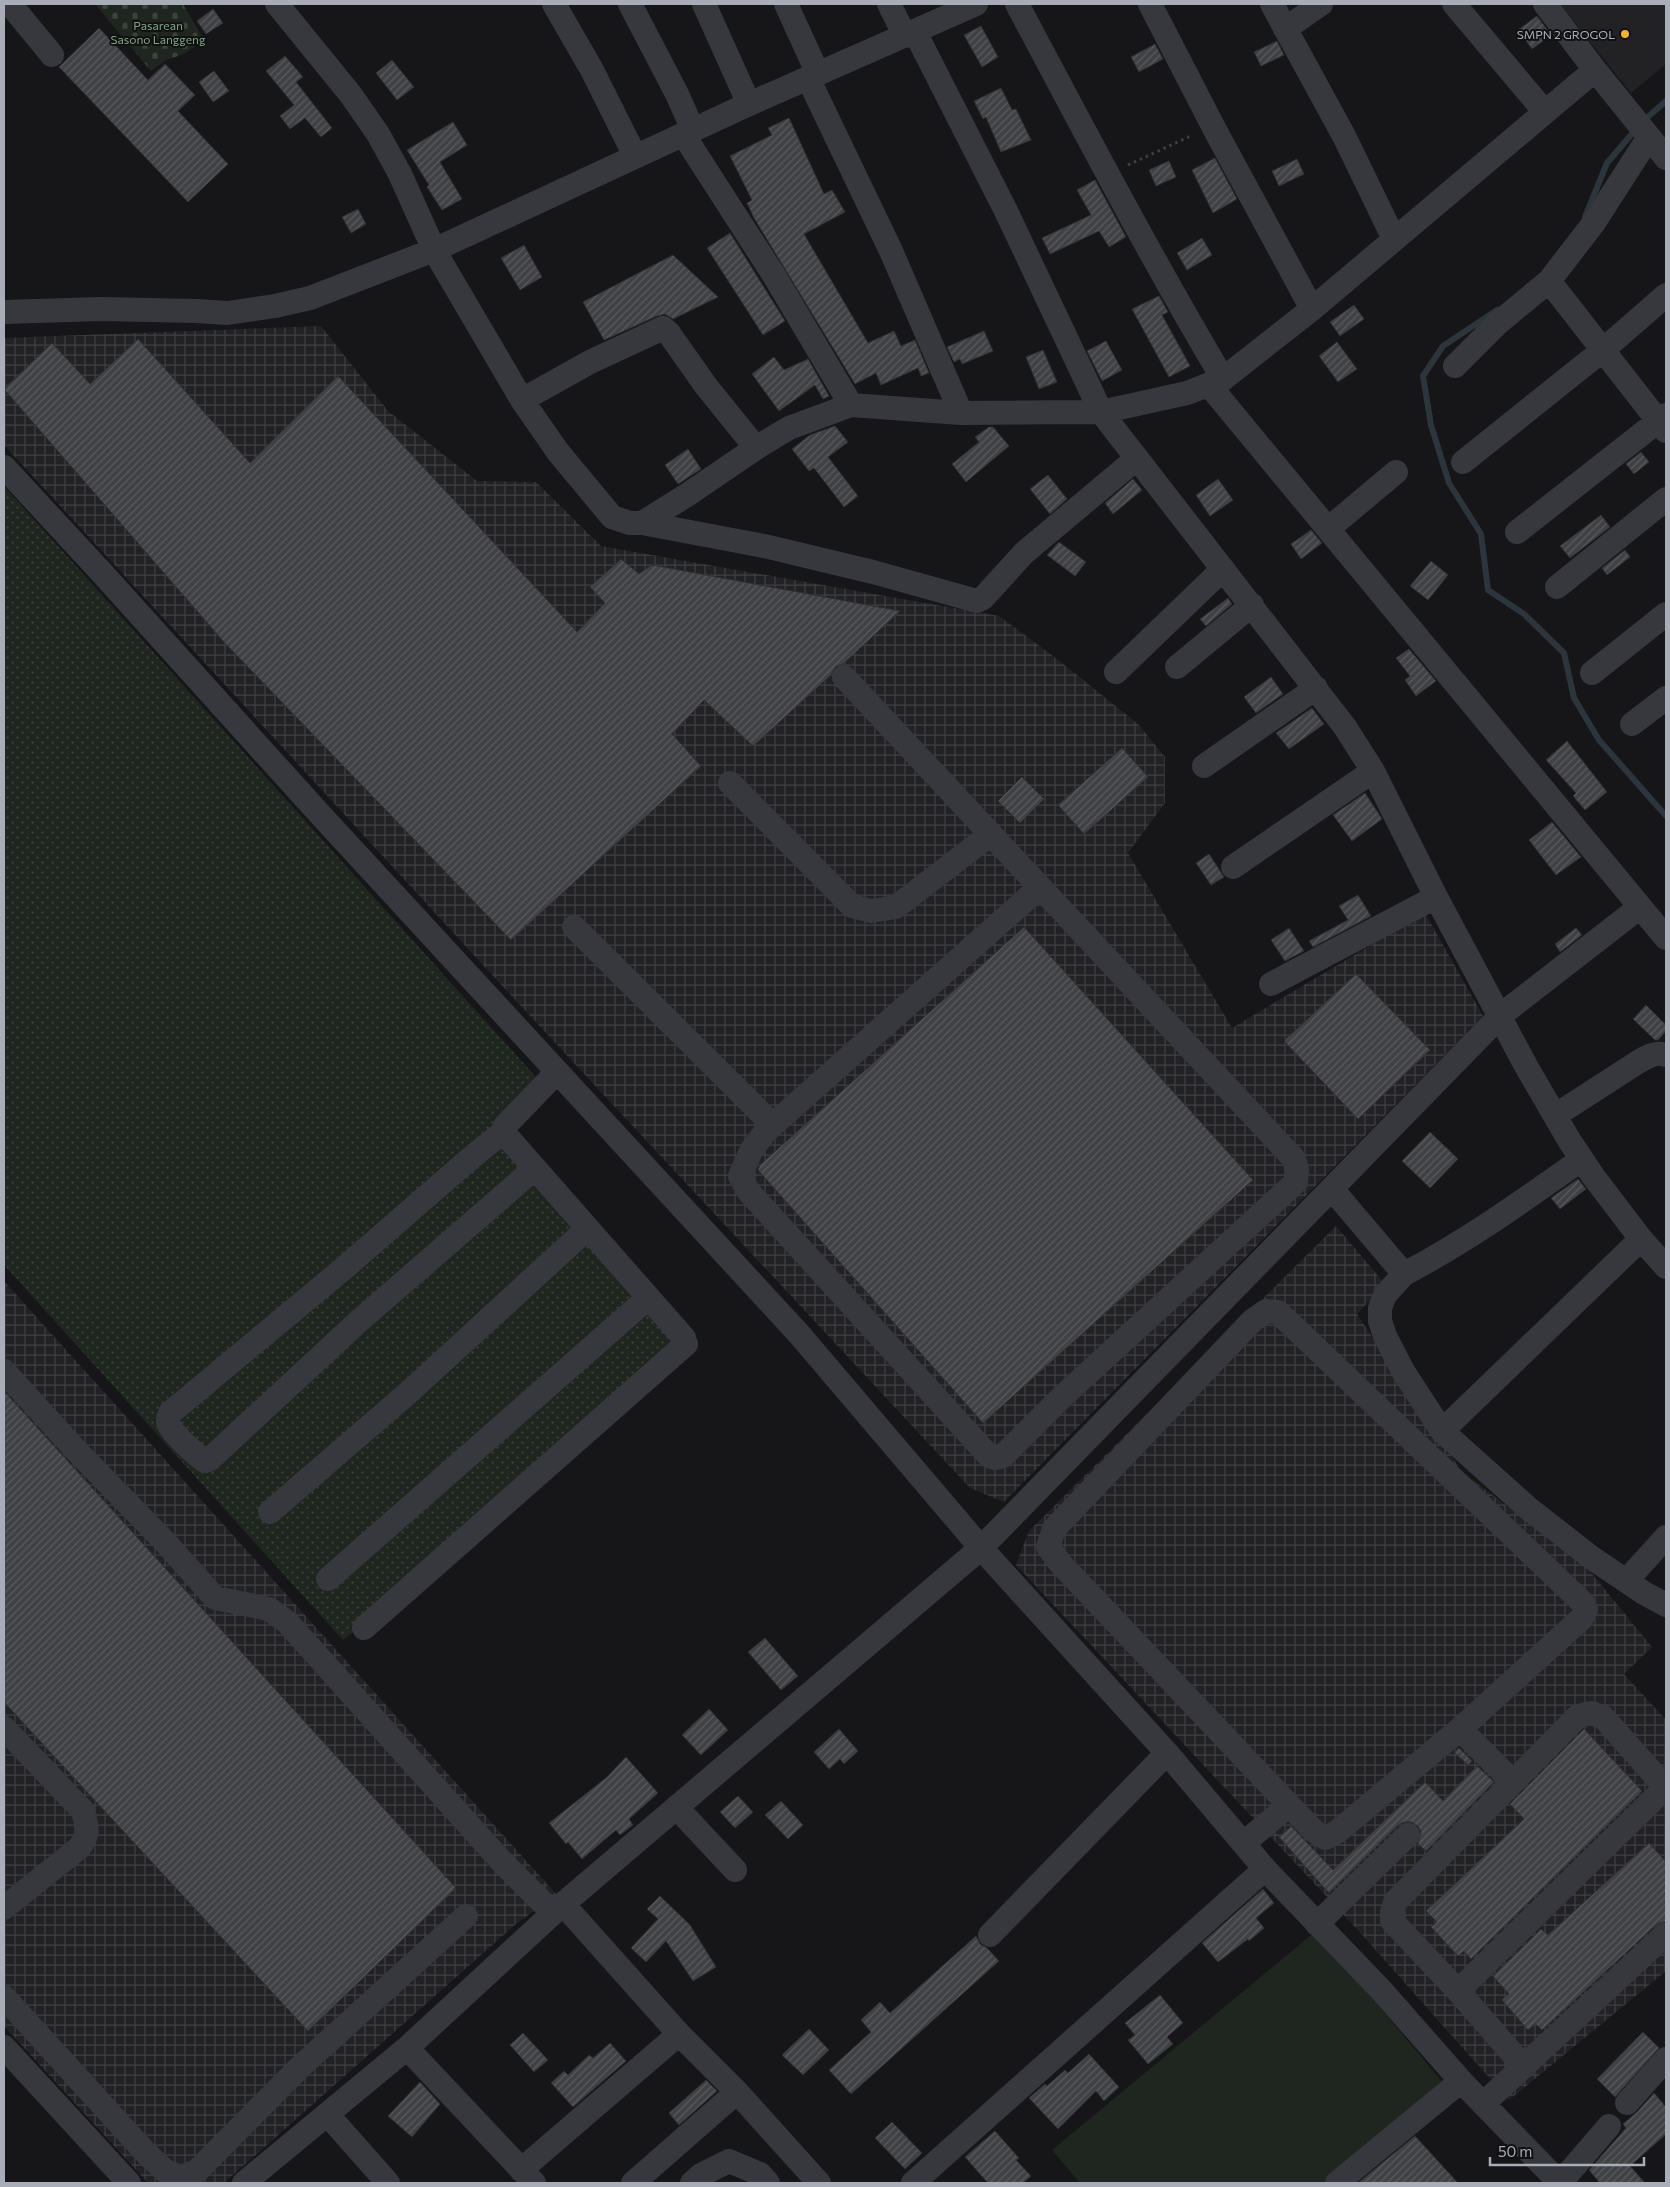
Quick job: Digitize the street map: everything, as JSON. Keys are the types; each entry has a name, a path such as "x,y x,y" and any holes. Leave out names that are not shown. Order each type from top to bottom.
{"street":[{"path":"10,4 52,55"},
{"path":"276,4 351,95 378,134 400,174 434,250 522,400 558,452 612,516 630,523 642,522 764,546 874,572 977,601 983,598 1032,547 1136,459"},
{"path":"554,4 592,70 635,156"},
{"path":"630,4 677,94 688,132 851,405"},
{"path":"704,4 749,104"},
{"path":"786,4 813,76 961,413"},
{"path":"889,4 910,34 1006,211 1101,412 1345,727 1373,771 1436,896 1501,1015 1526,1066 1582,1159 1641,1239 1666,1267"},
{"path":"4,312 101,309 197,310 227,313 275,306 310,298 434,250 749,104 976,4"},
{"path":"1017,4 1167,285 1216,382 1328,529 1666,938"},
{"path":"1150,4 1312,309"},
{"path":"1272,4 1344,136 1394,239"},
{"path":"1285,29 1321,4"},
{"path":"1454,4 1546,112"},
{"path":"1545,4 1666,158"},
{"path":"642,522 790,428 851,405 961,413 1101,412 1187,393 1216,382 1312,309 1595,70"},
{"path":"1455,366 1497,324 1550,281 1593,224 1647,134"},
{"path":"1517,532 1664,423 1603,350 1550,281"},
{"path":"1463,462 1603,350 1666,295"},
{"path":"522,400 590,362 663,328 668,332 706,386 756,448"},
{"path":"4,467 799,1334 981,1548 1167,1753 1265,1869 1381,1990 1461,2082 1560,2183 1609,2126"},
{"path":"1328,529 1396,472"},
{"path":"1557,587 1666,499"},
{"path":"1116,672 1223,569"},
{"path":"1177,667 1252,605"},
{"path":"1592,673 1666,614"},
{"path":"844,678 991,834 1294,1159 1297,1170 1296,1182 1062,1397 1003,1456 995,1458 989,1456 749,1192 740,1176 751,1151 773,1125 1040,887"},
{"path":"1204,766 1316,688"},
{"path":"1632,724 1666,698"},
{"path":"1233,867 1373,771"},
{"path":"730,783 852,906 871,911 896,907 991,834"},
{"path":"1271,984 1436,896"},
{"path":"244,2183 407,2048 558,1909 981,1548 1501,1015 1640,906"},
{"path":"574,927 773,1125"},
{"path":"1556,1115 1638,1062 1652,1055 1666,1054"},
{"path":"534,1169 359,1321 210,1459 205,1460 198,1456 169,1426 168,1417 170,1413 343,1269 503,1132 505,1126 557,1072"},
{"path":"364,1628 686,1344 686,1341 503,1132"},
{"path":"1582,1159 1484,1229 1404,1274 1385,1295 1380,1308 1380,1321 1384,1336 1403,1371 1442,1431 1528,1508 1592,1558 1666,1605"},
{"path":"1332,1189 1404,1274"},
{"path":"270,1512 408,1393 587,1229"},
{"path":"1442,1431 1641,1239"},
{"path":"328,1579 648,1298"},
{"path":"1266,1311 1278,1312 1583,1603 1586,1610 1582,1618 1460,1729 1337,1832 1325,1838 1314,1831 1289,1805 1060,1563 1048,1547 1054,1529 1252,1321 1266,1311"},
{"path":"4,1371 74,1448 166,1542 215,1598 268,1609 287,1622 502,1862 545,1903 558,1909 737,2092 819,2183"},
{"path":"1626,1581 1666,1536"},
{"path":"1458,1991 1666,1788 1603,1717 1591,1713 1578,1716 1395,1902 1392,1912 1392,1921 1458,1991 1524,2067"},
{"path":"4,1728 83,1811 87,1826 86,1839 79,1848 4,1908"},
{"path":"1460,1729 1513,1782"},
{"path":"990,1935 1167,1753"},
{"path":"1244,1843 1289,1805"},
{"path":"677,1808 735,1870"},
{"path":"1317,1924 1408,1835"},
{"path":"913,2183 1265,1869"},
{"path":"4,1997 147,2154 166,2171 181,2177 197,2171 299,2068 466,1916"},
{"path":"1483,2104 1666,1934"},
{"path":"407,2048 528,2177 679,2034"},
{"path":"4,2047 128,2183"},
{"path":"1627,2104 1666,2059"},
{"path":"1337,2183 1461,2082"},
{"path":"634,2183 737,2092"},
{"path":"327,2114 388,2183"},
{"path":"692,2183 701,2175 729,2161 760,2174 768,2183"}],"path":[{"path":"1108,176 1181,140 1214,127"}],"shaded area":[{"name":"SMPN 2 GROGOL","path":"1560,4 1666,4 1666,64 1631,93"},
{"path":"321,326 388,411 477,481 536,482 601,546 999,616 1057,659 1138,724 1165,757 1165,803 1128,853 1232,1028 1425,913 1483,1016 1004,1502 970,1488 506,990 4,445 4,338"},
{"path":"1336,1226 1385,1284 1357,1314 1462,1472 1584,1564 1652,1647 1624,1674 1666,1720 1666,1971 1509,2100 1356,1928 1016,1565 1029,1531"},
{"path":"4,1281 557,1895 517,1923 224,2183 148,2183 4,2026"}],"green space":[{"name":"Pasarean Sasono Langgeng","path":"95,4 183,4 204,40 184,54 166,60 151,71"},
{"path":"4,486 543,1085 492,1128 688,1354 343,1640 4,1265"},
{"path":"1316,1931 1445,2085 1326,2183 1080,2183 1052,2150"}],"building":[{"path":"213,9 223,23 206,34 197,21"},
{"path":"1537,16 1551,35 1532,49 1518,30"},
{"path":"981,26 998,57 982,67 964,35"},
{"path":"99,28 148,80 165,64 195,95 178,111 228,164 188,202 59,67"},
{"path":"1277,41 1284,55 1261,66 1254,52"},
{"path":"1155,44 1163,59 1139,72 1131,57"},
{"path":"285,56 303,77 296,82 332,128 321,137 305,118 290,129 280,116 294,105 266,71"},
{"path":"392,60 414,87 397,100 376,73"},
{"path":"214,71 229,91 213,102 199,82"},
{"path":"1001,88 1012,110 1016,109 1031,140 1001,152 986,117 983,119 974,101"},
{"path":"789,118 824,194 832,190 845,212 804,234 868,343 894,331 901,346 915,340 929,373 921,376 918,368 881,385 876,373 855,384 754,218 747,203 752,200 730,156 772,135 768,128"},
{"path":"453,122 467,145 440,162 462,199 442,210 407,150"},
{"path":"1215,158 1237,199 1213,213 1192,170"},
{"path":"1297,159 1304,174 1279,186 1272,171"},
{"path":"1169,161 1176,177 1156,186 1149,170"},
{"path":"1095,180 1126,237 1109,247 1099,231 1050,254 1042,238 1091,215 1077,190"},
{"path":"358,209 366,224 351,233 342,217"},
{"path":"730,233 785,321 763,335 707,248"},
{"path":"1202,238 1212,255 1187,270 1177,253"},
{"path":"524,245 542,277 520,290 501,258"},
{"path":"673,255 718,297 673,319 665,314 657,316 604,340 583,302"},
{"path":"1159,296 1168,312 1162,315 1190,366 1169,377 1132,309"},
{"path":"1354,305 1364,319 1340,336 1330,322"},
{"path":"984,331 993,351 962,364 960,359 954,362 947,347"},
{"path":"138,339 250,463 338,376 577,632 605,603 590,587 621,559 639,574 652,565 900,611 843,664 835,667 831,675 753,746 704,700 672,734 701,766 511,940 224,642 4,389 52,343 90,384"},
{"path":"1106,341 1122,370 1102,381 1087,351"},
{"path":"1337,342 1357,369 1338,382 1319,356"},
{"path":"1043,350 1057,382 1039,389 1026,357"},
{"path":"774,357 784,370 808,359 829,396 823,399 815,385 779,411 752,374"},
{"path":"835,426 848,442 828,457 858,496 844,507 814,468 809,471 792,449 810,435"},
{"path":"989,427 993,427 1009,446 966,482 952,464 979,442 975,437"},
{"path":"688,449 701,469 678,484 665,465"},
{"path":"1641,452 1649,462 1634,474 1626,464"},
{"path":"1048,475 1067,499 1050,514 1030,489"},
{"path":"1133,479 1142,490 1113,514 1105,503"},
{"path":"1218,479 1233,500 1210,516 1196,495"},
{"path":"1601,515 1610,527 1570,558 1560,546"},
{"path":"1311,530 1322,543 1301,559 1291,544"},
{"path":"1059,542 1086,562 1075,576 1047,555"},
{"path":"1625,550 1630,557 1607,575 1602,568"},
{"path":"1431,561 1448,575 1428,600 1410,586"},
{"path":"1228,598 1232,604 1206,626 1200,619"},
{"path":"1409,649 1436,681 1416,696 1405,680 1410,676 1396,658"},
{"path":"1271,677 1283,694 1256,713 1244,697"},
{"path":"1312,708 1324,724 1289,749 1276,733"},
{"path":"1567,741 1607,792 1585,810 1573,796 1576,793 1546,760"},
{"path":"1122,748 1148,777 1084,834 1058,805"},
{"path":"1022,777 1044,799 1020,823 998,801"},
{"path":"1365,793 1382,819 1352,841 1333,815"},
{"path":"1552,822 1581,857 1556,875 1529,840"},
{"path":"1209,854 1224,877 1211,885 1196,863"},
{"path":"1358,895 1371,916 1313,947 1309,941 1348,920 1339,906"},
{"path":"1024,927 1253,1180 983,1423 758,1170 760,1165"},
{"path":"1289,928 1304,951 1285,961 1271,940"},
{"path":"1576,928 1582,935 1560,952 1555,944"},
{"path":"1356,974 1430,1050 1358,1119 1284,1041"},
{"path":"1646,1005 1666,1025 1666,1031 1658,1040 1655,1040 1633,1019"},
{"path":"1430,1132 1458,1159 1430,1188 1402,1161"},
{"path":"1578,1179 1586,1189 1560,1209 1551,1198"},
{"path":"4,1391 456,1888 308,2031 4,1702"},
{"path":"765,1638 798,1676 781,1690 748,1652"},
{"path":"709,1709 728,1730 701,1755 682,1735"},
{"path":"839,1729 858,1751 844,1764 840,1759 829,1769 814,1752"},
{"path":"1584,1729 1642,1791 1471,1959 1464,1951 1458,1956 1431,1927 1437,1922 1426,1911 1524,1819 1510,1804"},
{"path":"1459,1748 1472,1761 1468,1765 1454,1752"},
{"path":"626,1757 658,1793 629,1819 633,1825 620,1835 616,1830 582,1859 568,1842 566,1844 549,1823 607,1777"},
{"path":"1477,1766 1494,1782 1426,1851 1418,1844 1421,1832 1418,1826 1411,1822 1404,1822 1398,1825 1329,1893 1279,1837 1291,1826 1333,1870 1425,1782 1443,1801"},
{"path":"738,1796 753,1812 735,1828 720,1812"},
{"path":"781,1801 803,1825 788,1839 765,1815"},
{"path":"1649,1843 1666,1862 1666,1921 1657,1924 1542,2030 1536,2024 1528,2030 1502,2000 1509,1994 1493,1976 1541,1929 1548,1935"},
{"path":"1263,1889 1274,1903 1256,1918 1264,1928 1249,1941 1248,1939 1218,1962 1202,1943"},
{"path":"660,1896 690,1925 716,1967 693,1981 666,1941 646,1962 631,1948 658,1919 647,1909"},
{"path":"976,1936 980,1944 987,1948 999,1961 851,2094 829,2070 871,2032 861,2020 880,2002 890,2013"},
{"path":"1160,1995 1183,2023 1167,2037 1173,2044 1148,2064 1128,2040 1135,2035 1125,2023"},
{"path":"809,2029 829,2050 803,2075 782,2055"},
{"path":"1643,2032 1659,2048 1615,2097 1597,2079"},
{"path":"523,2033 548,2060 534,2072 510,2045"},
{"path":"610,2043 626,2061 573,2107 551,2083 564,2071 568,2075 589,2055 593,2058"},
{"path":"1089,2054 1119,2087 1104,2101 1096,2091 1058,2129 1029,2098 1045,2084 1047,2086 1065,2070 1068,2073"},
{"path":"706,2080 717,2091 679,2125 669,2113"},
{"path":"420,2082 440,2104 412,2137 388,2116"},
{"path":"1654,2093 1666,2107 1666,2134 1630,2166 1645,2183 1600,2183 1589,2170 1626,2128 1623,2124"},
{"path":"892,2122 922,2153 905,2169 875,2138"},
{"path":"995,2131 1019,2158 1016,2160 1031,2176 1023,2183 988,2183 965,2157"},
{"path":"1415,2136 1458,2183 1358,2183"}],"waterway":[{"path":"1642,122 1666,101"},
{"path":"1585,217 1607,163 1636,129"},
{"path":"1497,310 1443,346 1423,376 1431,425 1449,483 1481,534 1488,590 1524,614 1564,653 1574,698 1599,740 1666,816"}],"place":[{"name":"SMPN 2 GROGOL","path":"1625,34"}]}
